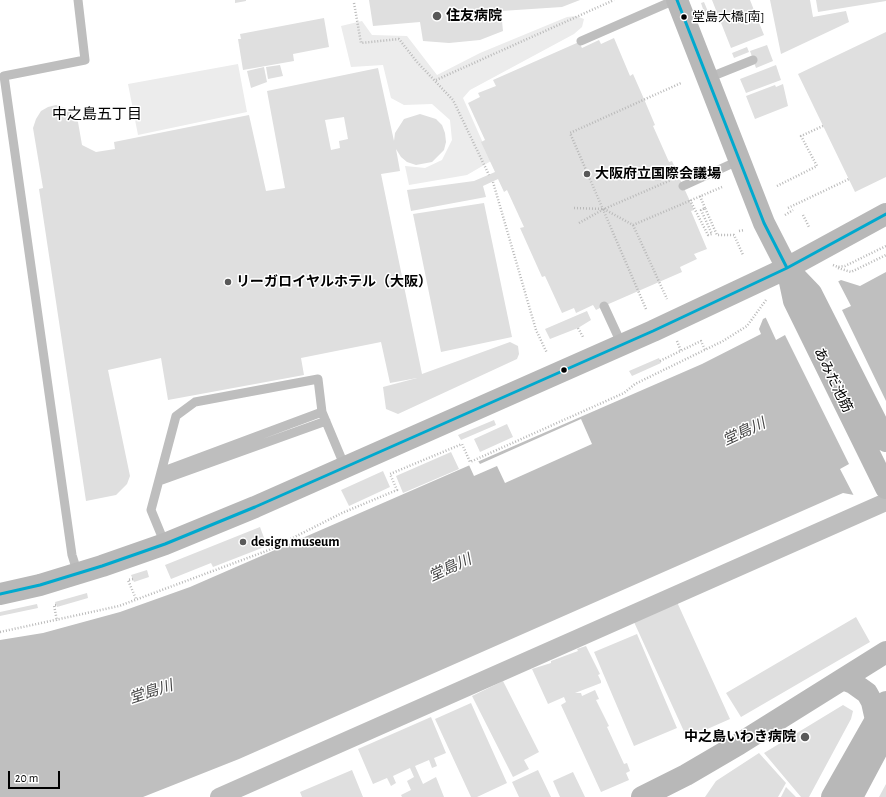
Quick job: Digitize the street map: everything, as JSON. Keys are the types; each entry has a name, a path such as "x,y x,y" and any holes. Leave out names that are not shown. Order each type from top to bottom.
{"street":[{"name":"あみだ池筋","path":"676,0 764,223 803,297 886,441"},
{"path":"0,594 78,574 164,544 344,467 548,376 622,345 787,268 886,214"},
{"name":"あみだ池筋","path":"803,297 885,491"},
{"path":"219,797 885,491"},
{"path":"645,796 686,775 739,744 886,652"},
{"path":"843,679 853,683 867,693 883,718"},
{"path":"832,797 883,718"},
{"path":"852,797 883,718"}],"lane":[{"path":"78,0 85,60 4,76 72,556 78,574"},
{"path":"581,41 676,0"},
{"path":"708,78 753,60"},
{"path":"683,186 740,160"},
{"path":"604,306 622,345"},
{"path":"164,544 151,510 176,416 195,402 318,378 322,412 344,467"},
{"path":"160,477 322,412"},
{"path":"160,477 326,421"}],"path":[{"path":"436,80 614,0"},
{"path":"354,3 361,43 399,39 417,62 454,100 489,175"},
{"path":"646,308 570,133 681,83"},
{"path":"777,186 816,166 802,136 823,126"},
{"path":"788,208 849,179"},
{"path":"579,223 604,209 672,180"},
{"path":"493,182 536,330 546,353"},
{"path":"633,225 722,187"},
{"path":"700,196 717,235 734,235 743,255"},
{"path":"690,200 708,236 712,234 701,210 705,208"},
{"path":"574,208 604,209 633,225 667,299"},
{"path":"786,215 793,210"},
{"path":"804,215 809,227"},
{"path":"739,231 744,230"},
{"path":"838,268 886,246"},
{"path":"829,264 851,272 886,254"},
{"path":"0,632 57,621 136,600 269,550 342,513 397,490 390,474 462,444 470,462 624,392 634,384 723,341 747,326 766,301"},
{"path":"578,328 583,337"},
{"path":"678,341 680,351"},
{"path":"660,361 701,341 705,350"},
{"path":"132,578 128,580 136,600"},
{"path":"56,604 54,605 57,621"}],"shaded area":[{"path":"576,16 584,19 582,27 574,34 470,90 463,98 491,161 467,175 409,185 405,166 425,168 442,160 452,140 450,120 432,104 404,105 391,98 383,65 351,67 341,26 362,21 372,35 407,36 437,75 480,53 567,17"},
{"path":"238,64 247,112 138,135 128,84"}],"water":[{"name":"堂島川","path":"886,272 886,480 854,495 843,493 239,759 143,797 0,797 0,640 43,633 120,612 190,587 702,364 761,334 759,329 763,319 841,280 860,286"}],"pier":[{"path":"837,279 851,306 842,310 886,401 886,481 854,496 840,469 849,464 785,335 776,340 765,316"},
{"path":"581,419 592,444 505,483 497,466 474,476 469,465 478,461 480,464"}],"building":[{"path":"235,0 246,0 246,1 235,3"},
{"name":"住友病院","path":"369,0 580,0 562,7 501,11 503,31 480,40 449,43 423,41 420,22 373,26"},
{"path":"712,0 750,0 764,35 731,48"},
{"path":"770,0 810,0 813,17 846,11 849,22 781,54"},
{"path":"816,0 886,0 886,1 818,12"},
{"path":"704,2 709,14 705,15 701,3"},
{"path":"324,18 329,47 293,54 294,61 243,70 238,39 241,39 240,34"},
{"path":"886,32 886,177 855,192 798,74"},
{"name":"大阪府立国際会議場","path":"614,38 630,76 633,74 669,162 672,161 694,210 691,211 707,249 694,254 697,259 680,267 682,272 596,310 593,305 576,313 574,308 562,313 545,276 542,277 520,228 524,227 507,190 504,192 498,179 483,186 486,197 411,211 407,190 474,181 495,172 481,142 485,140 468,103 480,97 478,93 496,86 493,80 579,42 582,48 599,40 601,44"},
{"path":"767,45 773,61 756,68 750,51"},
{"path":"747,47 749,52 734,58 732,53"},
{"path":"280,65 283,76 268,79 266,67"},
{"path":"776,65 781,80 746,93 740,79"},
{"path":"264,67 267,82 251,88 247,71"},
{"name":"リーガロイヤルホテル（大阪）","path":"378,68 394,141 395,133 404,119 420,114 436,119 442,125 446,142 444,150 432,162 416,165 407,162 401,157 396,149 400,171 381,174 422,374 510,342 518,346 519,354 517,359 398,414 386,409 383,387 417,378 390,383 381,342 301,358 304,375 168,400 161,358 108,370 130,476 127,484 116,495 86,501 39,189 43,188 33,128 36,119 41,111 48,107 56,105 66,108 73,114 78,122 82,145 96,152 115,149 114,142 249,115 266,191 285,188 267,91","holes":["344,117 348,139 339,141 340,148 331,150 325,120"]},
{"path":"783,84 788,106 755,119 746,96 775,85 776,87"},
{"path":"484,203 512,337 441,352 413,214"},
{"path":"587,311 591,320 578,328 550,339 545,329"},
{"path":"659,358 661,363 632,376 629,371"},
{"path":"494,420 496,425 461,440 458,435"},
{"path":"507,424 513,437 480,452 474,439"},
{"path":"451,452 459,469 403,493 396,476"},
{"path":"383,471 390,487 349,506 341,490"},
{"path":"260,527 267,546 213,567 211,563 171,579 165,565"},
{"path":"147,570 149,577 134,582 131,575"},
{"path":"87,593 88,598 57,607 55,602"},
{"path":"677,602 730,719 687,738 634,622"},
{"path":"37,604 38,608 0,616 0,612"},
{"path":"856,617 870,642 741,717 726,693"},
{"path":"637,634 677,728 634,746 594,652"},
{"path":"586,646 600,674 598,675 601,683 575,693 581,693 582,696 595,690 599,699 596,700 609,726 607,727 624,764 627,763 630,771 626,773 629,780 601,792 561,705 566,702 564,697 548,704 532,669 551,663 551,661 578,651 577,649"},
{"path":"503,681 539,752 524,760 529,769 513,777 472,696"},
{"path":"471,703 507,783 477,797 471,797 435,719"},
{"path":"843,705 853,711 851,719 809,797 801,797 764,753"},
{"path":"431,717 446,753 434,758 437,766 432,768 429,760 415,766 423,784 436,777 444,797 402,797 401,795 411,790 407,781 414,777 410,768 393,776 396,783 391,786 387,778 373,784 358,749"},
{"path":"759,753 786,783 778,797 705,797 716,781"},
{"path":"352,770 363,797 302,797 300,792"},
{"path":"538,770 551,797 519,797 512,782"},
{"path":"573,772 585,797 560,797 553,781"},
{"path":"886,784 886,797 879,797"},
{"path":"786,787 796,797 781,797"}],"transit line":[{"path":"677,0 764,223 787,268"},
{"path":"0,594 40,585 102,566 165,544 255,507 653,331 787,268 886,214"}],"place":[{"name":"住友病院","path":"437,16"},
{"name":"堂島大橋[南]","path":"684,17"},
{"name":"大阪府立国際会議場","path":"587,174"},
{"name":"リーガロイヤルホテル（大阪）","path":"228,282"},
{"name":"design museum","path":"243,542"},
{"name":"中之島いわき病院","path":"805,737"}],"district":[{"name":"中之島五丁目","path":"97,114"}]}
